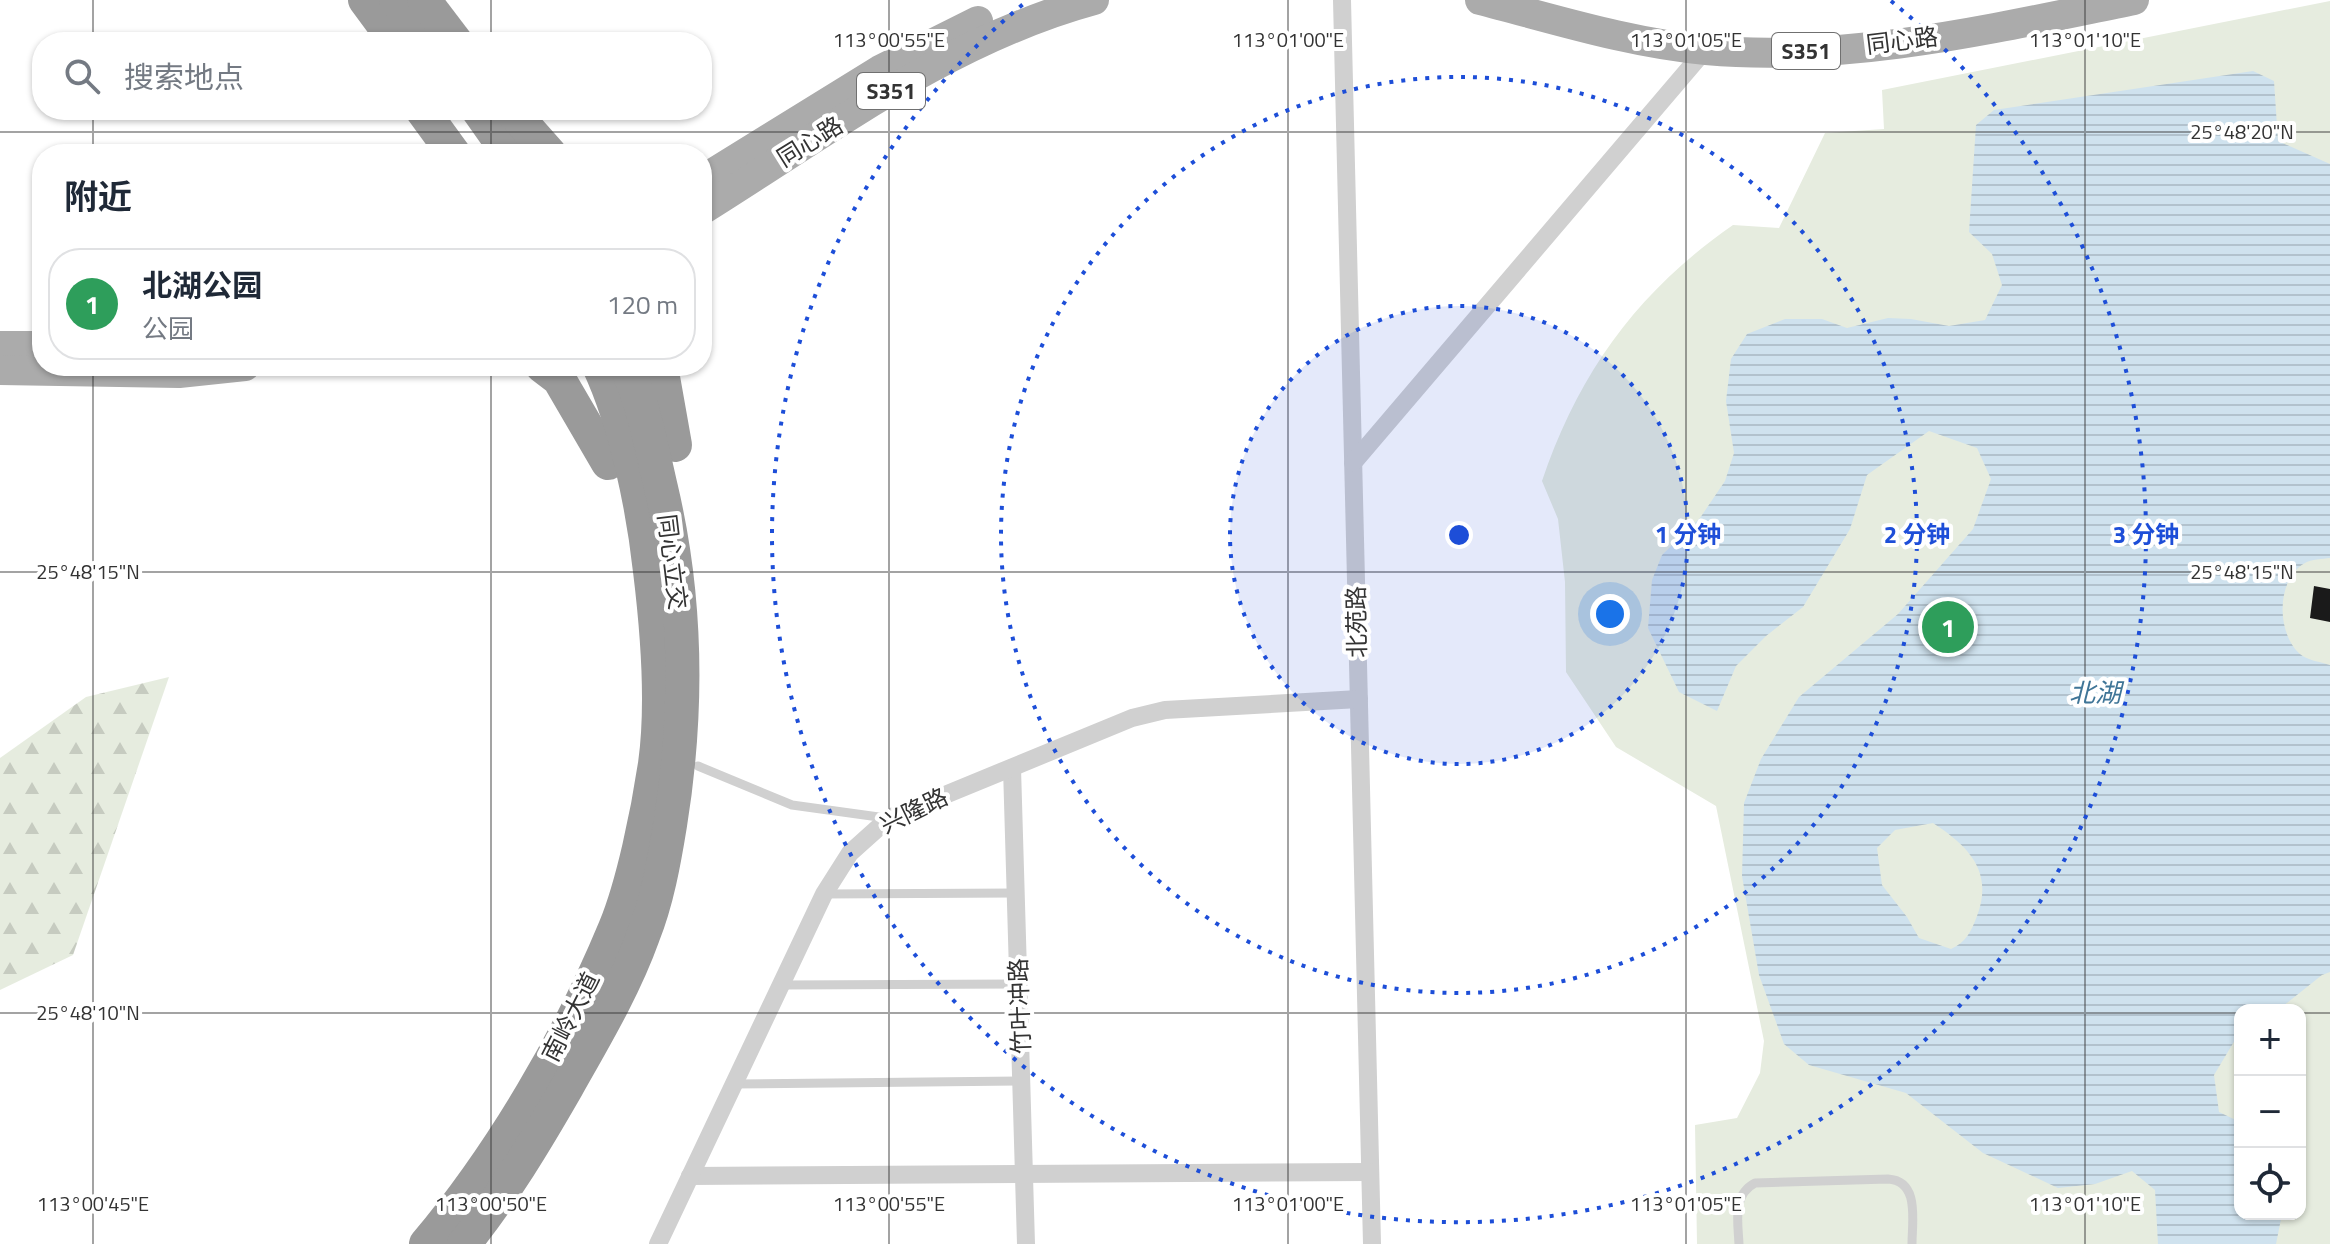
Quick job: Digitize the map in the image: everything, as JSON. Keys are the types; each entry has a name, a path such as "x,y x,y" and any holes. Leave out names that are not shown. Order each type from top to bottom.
{"highway":[{"path":"340,0 363,32"},
{"path":"365,0 389,32"},
{"path":"396,0 420,32"},
{"path":"424,0 448,32"},
{"path":"485,120 502,144"},
{"path":"515,120 531,144"},
{"path":"518,120 541,144"},
{"path":"441,131 462,144"},
{"path":"555,376 608,463"},
{"path":"580,376 608,463 626,537 634,608 637,693 628,832 630,932"},
{"name":"同心立交","path":"602,376 629,458 646,534 654,606 657,679 678,764"},
{"name":"同心立交","path":"629,376 652,451 671,530 679,604 682,693 678,764"},
{"path":"653,376 675,445"},
{"path":"663,376 693,526 702,602 705,693 678,764"},
{"name":"南岭大道","path":"464,1244 485,1219 546,1124 598,1032 630,932 634,861 678,764"},
{"name":"南岭大道","path":"426,1244 460,1203 521,1109 572,1019 630,932"}],"main road":[{"name":"同心路","path":"712,174 880,70 963,27 1028,0"},
{"name":"同心路","path":"712,204 909,81 972,46 1056,10 1094,0"},
{"name":"同心路","path":"1480,0 1637,40 1705,50 1758,52 1901,43 2134,0"},
{"name":"同心路","path":"1563,0 1640,20 1758,32 1899,23 2030,0"},
{"path":"0,346 32,346"},
{"path":"0,370 32,371"}],"street":[{"name":"北苑路","path":"1342,0 1372,1244"},
{"path":"1353,463 1705,50"},
{"name":"兴隆路","path":"658,1244 824,894 850,853 889,818 1148,713 1359,699"},
{"name":"竹叶冲路","path":"1012,768 1026,1244"},
{"path":"690,1176 1370,1172"}],"lane":[{"path":"678,764 792,805 889,818"},
{"path":"824,894 1016,893"},
{"path":"781,985 1019,984"},
{"path":"734,1084 1022,1081"},
{"path":"1739,1244 1739,1199 1745,1189 1755,1183 1888,1179 1905,1185 1911,1195 1912,1244"}],"green space":[{"name":"北湖","path":"2330,1 2330,1244 1697,1244 1695,1125 1737,1118 1760,1073 1764,1041 1716,806 1616,747 1566,672 1565,582 1558,519 1542,481 1574,404 1594,370 1616,337 1668,278 1733,225 1779,228 1825,133 1884,129 1882,90"},
{"path":"169,677 73,955 0,990 0,758 86,697"}],"water":[{"name":"北湖","path":"2253,71 2274,81 2278,141 2330,164 2330,558 2308,562 2295,571 2284,593 2283,620 2292,645 2303,656 2330,665 2330,972 2286,1004 2234,1004 2234,1042 2214,1075 2219,1112 2234,1119 2234,1220 2281,1220 2276,1244 2158,1244 2155,1190 2132,1171 2095,1184 2058,1188 1983,1153 1906,1093 1809,1065 1784,1044 1759,975 1742,876 1744,803 1761,759 1799,697 1898,614 1973,529 1991,479 1977,448 1929,431 1867,475 1850,529 1803,607 1766,636 1736,666 1717,711 1679,692 1648,628 1652,580 1662,555 1700,518 1725,481 1734,453 1726,401 1731,359 1747,334 1785,319 1822,319 1847,328 1888,318 1949,326 1985,320 2002,285 1992,254 1969,232 1976,125 1994,110","holes":["1933,823 1957,841 1974,861 1982,886 1973,927 1964,940 1951,949 1919,938 1882,885 1877,848 1895,830"]}],"building":[{"path":"2314,586 2330,589 2330,622 2310,618"}],"place":[{"name":"北湖公园","path":"1948,627"}]}
